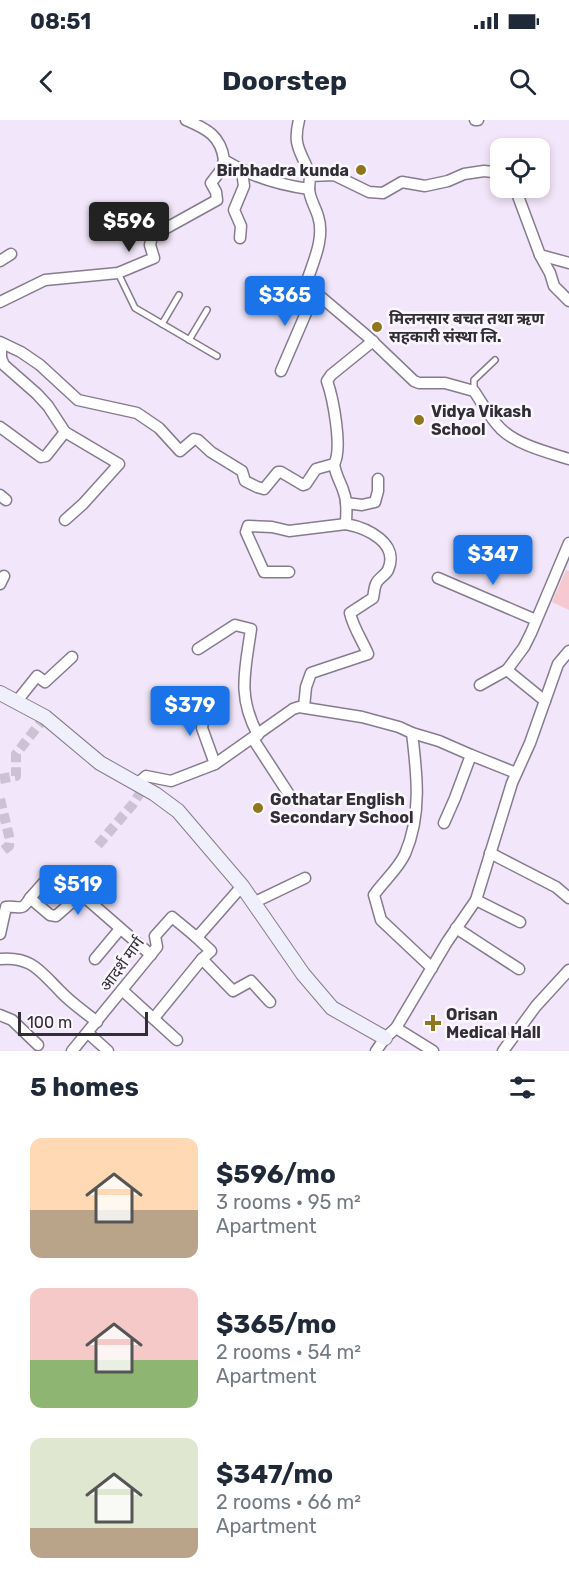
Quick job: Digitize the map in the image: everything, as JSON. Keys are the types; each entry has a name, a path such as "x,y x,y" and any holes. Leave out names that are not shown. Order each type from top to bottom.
{"street":[{"path":"0,302 45,280 118,273 154,258 150,240 155,234 214,203 218,196 211,183 224,160 220,143 207,129 186,120"},
{"path":"298,120 296,144 310,176 310,201 318,215 321,236 307,281 315,292 373,341 414,381 445,383 474,391 503,431 540,450 569,459"},
{"path":"224,160 242,171 294,187 309,189"},
{"path":"240,238 242,226 234,210 244,186 242,171"},
{"path":"310,176 334,175 369,192 383,193 402,182 425,186 464,174 490,172"},
{"path":"519,198 554,286 569,301"},
{"path":"0,261 11,254"},
{"path":"540,255 569,264"},
{"path":"281,371 315,292"},
{"path":"346,524 344,491 338,483 334,464 338,448 333,400 327,381 373,341"},
{"path":"66,520 118,464 64,432 48,406 4,365 1,358 1,342 40,365 78,400 137,413 159,428 180,451 194,439 198,440 211,452 243,471 245,481 257,488 267,487 278,472 303,485 316,469 334,464"},
{"path":"0,427 41,457 46,456 64,432"},
{"path":"346,503 362,505 375,502 378,479"},
{"path":"289,572 264,572 246,528 248,526 289,531 346,524 365,529 377,536 388,547 392,558 387,572 375,584 373,598 350,613 368,654 311,673 306,687 304,707"},
{"path":"480,685 507,670 524,647 569,543"},
{"path":"438,578 536,620"},
{"path":"198,649 235,625 251,629 244,680 244,698 255,737 292,799"},
{"path":"376,1051 396,1028 456,928 476,900 516,773 558,664 569,651"},
{"path":"17,701 37,676 45,682 72,657"},
{"path":"507,670 545,701"},
{"path":"0,693 52,722 100,763 155,794 178,812 255,902 303,974 332,1008 385,1038"},
{"path":"202,699 205,706 202,728 214,764"},
{"path":"137,784 146,776 171,781 214,764 293,709 304,707 362,717 399,727 516,773"},
{"path":"412,733 418,777 415,826 404,856 374,895 381,920 432,968"},
{"path":"444,823 456,798 471,755"},
{"path":"490,853 556,887 569,898"},
{"path":"255,902 305,878"},
{"path":"0,934 6,907 20,909 25,907 46,880"},
{"path":"242,886 200,934 195,936 211,953 233,991 251,981 270,1002"},
{"path":"30,898 53,916 82,894 151,955"},
{"path":"476,900 520,922"},
{"name":"आदर्श मार्ग","path":"72,1051 157,947 155,936 172,917 195,936"},
{"path":"456,928 519,969"},
{"path":"95,959 120,929"},
{"path":"154,1018 211,953"},
{"path":"0,959 19,959 36,966 60,991 97,1022"},
{"path":"503,1051 536,1006 569,970"},
{"path":"122,990 177,1040"},
{"path":"0,1015 12,1020 38,1046"},
{"path":"396,1028 433,1051"},
{"path":"88,1033 108,1051"}],"lane":[{"path":"118,273 135,309 217,356"},
{"path":"162,324 179,295"},
{"path":"189,339 207,310"},
{"path":"474,391 474,380 495,360"}],"shaded area":[{"path":"566,570 569,571 569,610 552,602"}],"tunnel":[{"path":"0,779 16,776 16,754 45,717"},
{"path":"98,845 133,804 144,787"},
{"path":"0,799 10,840 9,846 0,853"}],"place":[{"name":"Birbhadra kunda","path":"361,170"},
{"name":"मिलनसार बचत तथा ऋण सहकारी संस्था लि.","path":"377,327"},
{"name":"Vidya Vikash School","path":"419,420"},
{"name":"Gothatar English Secondary School","path":"258,808"},
{"name":"Orisan Medical Hall","path":"433,1023"}]}
